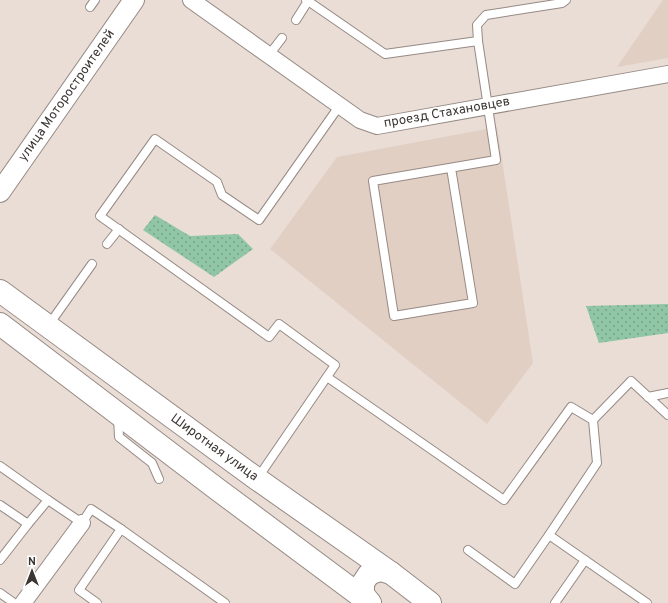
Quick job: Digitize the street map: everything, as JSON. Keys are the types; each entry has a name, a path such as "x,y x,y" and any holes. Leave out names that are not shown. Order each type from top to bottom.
{"main road":[{"name":"Широтная улица","path":"0,291 257,479 391,573 430,603"},
{"path":"0,324 370,603"},
{"path":"317,563 327,565 336,561 342,553 342,543 337,535"},
{"path":"370,603 363,594 363,583 369,574 380,570 391,573"}],"street":[{"name":"улица Моторостроителей","path":"0,192 134,0"},
{"name":"проезд Стахановцев","path":"190,0 360,120 377,126 668,74"},
{"path":"23,603 82,523"}],"lane":[{"path":"296,20 308,0 385,54 478,41"},
{"path":"451,168 473,303 394,316 373,181 496,160 478,41 477,25 486,15 562,2 566,0"},
{"path":"269,55 282,38"},
{"path":"257,479 336,365 279,324 269,337 100,216 155,139 216,182 222,195 260,220 340,105"},
{"path":"107,244 119,229"},
{"path":"47,326 92,264"},
{"path":"326,378 504,500 571,407 593,420"},
{"path":"468,550 515,584 597,464 593,420 631,381 668,415"},
{"path":"648,397 668,393"},
{"path":"117,412 119,437 152,463 159,479"},
{"path":"0,466 82,523 91,509 225,603"},
{"path":"0,560 48,500"},
{"path":"0,505 28,524"},
{"path":"97,603 79,590 121,529"},
{"path":"549,535 647,603"},
{"path":"555,603 585,560"},
{"path":"0,593 14,603"}],"shaded area":[{"path":"663,0 668,0 668,58 617,67"},
{"path":"497,127 533,363 487,424 270,249 337,157"}],"green space":[{"path":"155,215 190,236 238,234 253,249 214,277 143,230"},
{"path":"668,304 668,333 599,343 586,306"}]}
